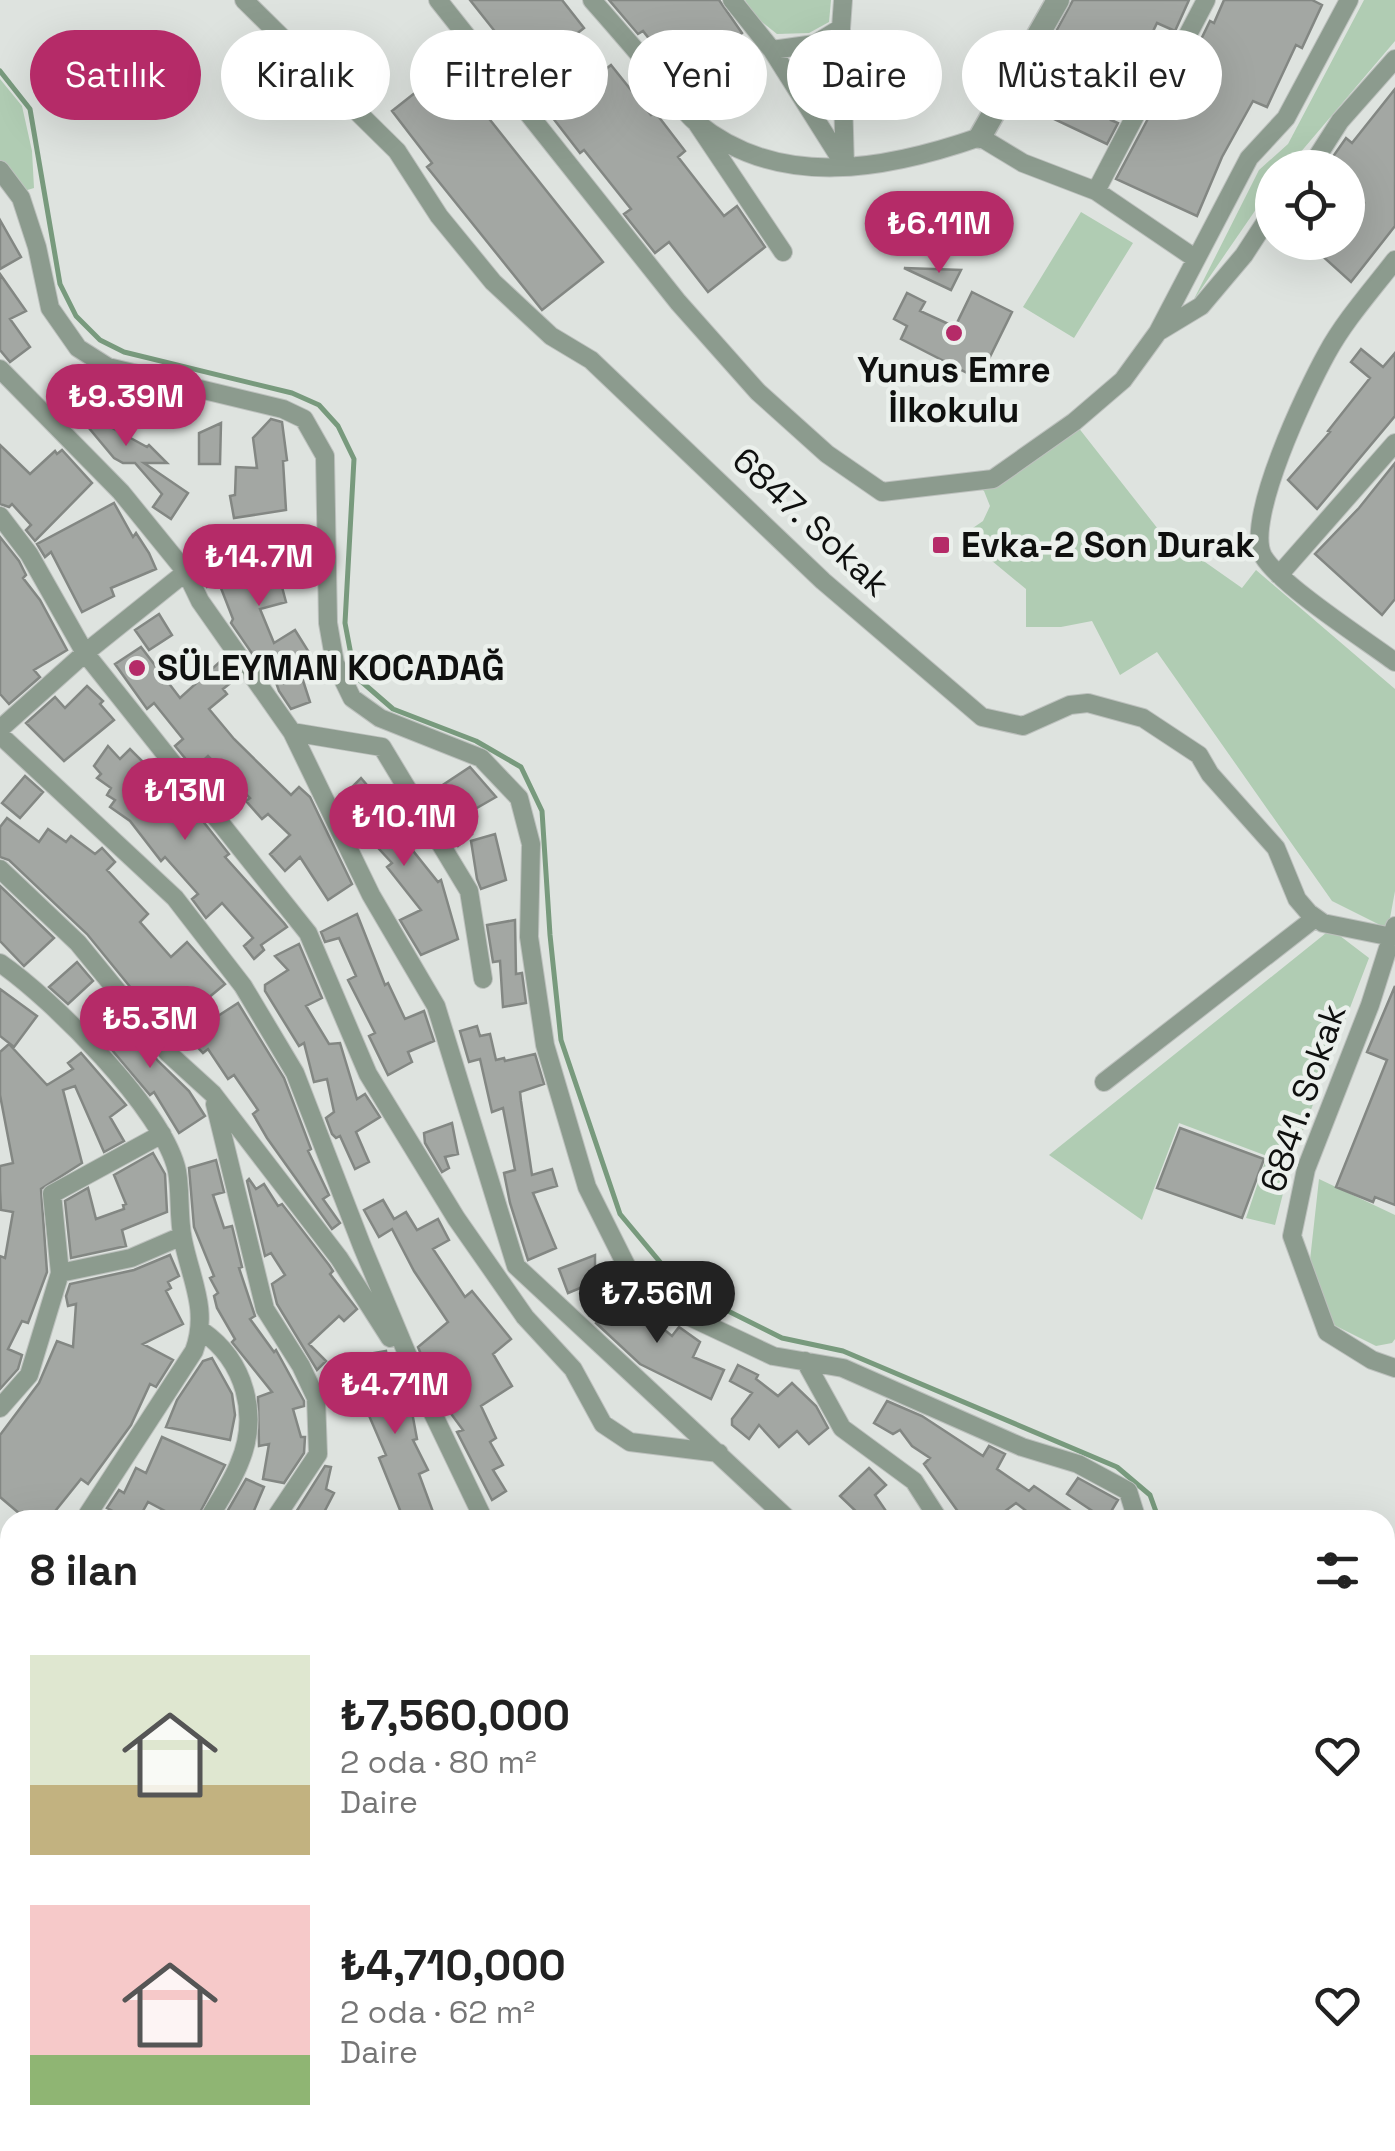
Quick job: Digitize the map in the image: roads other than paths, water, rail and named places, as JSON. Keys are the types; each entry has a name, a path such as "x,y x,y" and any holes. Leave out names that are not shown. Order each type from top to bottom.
{"street":[{"name":"6847. Sokak","path":"244,0 397,151 439,216 492,282 551,336 590,360 823,581 982,717 1023,726 1070,705 1088,704 1143,718 1199,755 1210,774 1276,848 1298,899 1315,918"},
{"path":"438,0 678,302 772,404 828,454 882,492 993,480 1074,422 1123,380 1158,332 1249,158 1286,118 1349,0"},
{"path":"592,0 696,122 783,252"},
{"path":"732,0 772,50 845,166"},
{"path":"843,0 845,166"},
{"path":"696,122 781,165 845,166 922,158 980,137 1058,0"},
{"path":"1096,191 1157,74 1171,67 1206,0"},
{"path":"772,50 816,44 841,28"},
{"path":"1321,150 1340,121 1395,59"},
{"path":"980,137 1023,163 1096,191 1196,259"},
{"path":"0,170 21,198 50,308 78,348 108,367 284,409 304,419 325,456 328,623 335,663 352,698 380,718 481,758 519,798 531,844 529,937 545,1045 587,1187 632,1277 690,1317 773,1356 842,1368 1022,1447 1078,1464 1128,1491 1134,1510"},
{"path":"1158,332 1200,306 1255,238"},
{"path":"1395,260 1326,354 1278,460 1262,507 1260,548 1279,575 1395,662"},
{"path":"0,369 120,492 186,572 200,601 292,732 371,895 436,1006 516,1266 778,1510"},
{"path":"1279,575 1395,443"},
{"path":"0,516 29,554 85,653 308,933 378,1090 456,1218 525,1316 573,1370 603,1424 630,1442 719,1454"},
{"path":"186,572 85,653 0,732 175,898 242,986 296,1073 362,1246 426,1398 479,1510"},
{"path":"292,732 382,747 469,891 483,978"},
{"path":"0,868 78,943 168,1053 212,1094 339,1258 426,1398"},
{"path":"1104,1082 1315,918 1323,923 1393,931"},
{"name":"6841. Sokak","path":"1393,931 1370,1005 1306,1169 1292,1236 1326,1332 1372,1360 1395,1368"},
{"path":"0,963 31,984 138,1098 162,1134 176,1170 182,1236 201,1310 202,1331 194,1351 96,1510"},
{"path":"212,1094 265,1309 302,1366 316,1398 318,1454 281,1510"},
{"path":"0,1408 29,1375 60,1274 52,1194 162,1134"},
{"path":"60,1274 131,1258 182,1236"},
{"path":"202,1331 221,1344 234,1362 247,1405 240,1463 214,1510"},
{"path":"804,1362 842,1428 914,1481 933,1510"}],"waterway":[{"path":"0,71 30,109 60,284 76,316 100,340 124,352 292,393 319,405 338,426 354,459 345,623 355,676 393,709 476,741 521,767 542,811 561,1040 620,1214 670,1274 702,1298 782,1338 843,1351 1117,1467 1150,1495 1155,1510"}],"place":[{"name":"Yunus Emre İlkokulu","path":"954,333"},
{"name":"Evka-2 Son Durak","path":"941,545"},
{"name":"SÜLEYMAN KOCADAĞ","path":"137,668"}]}
